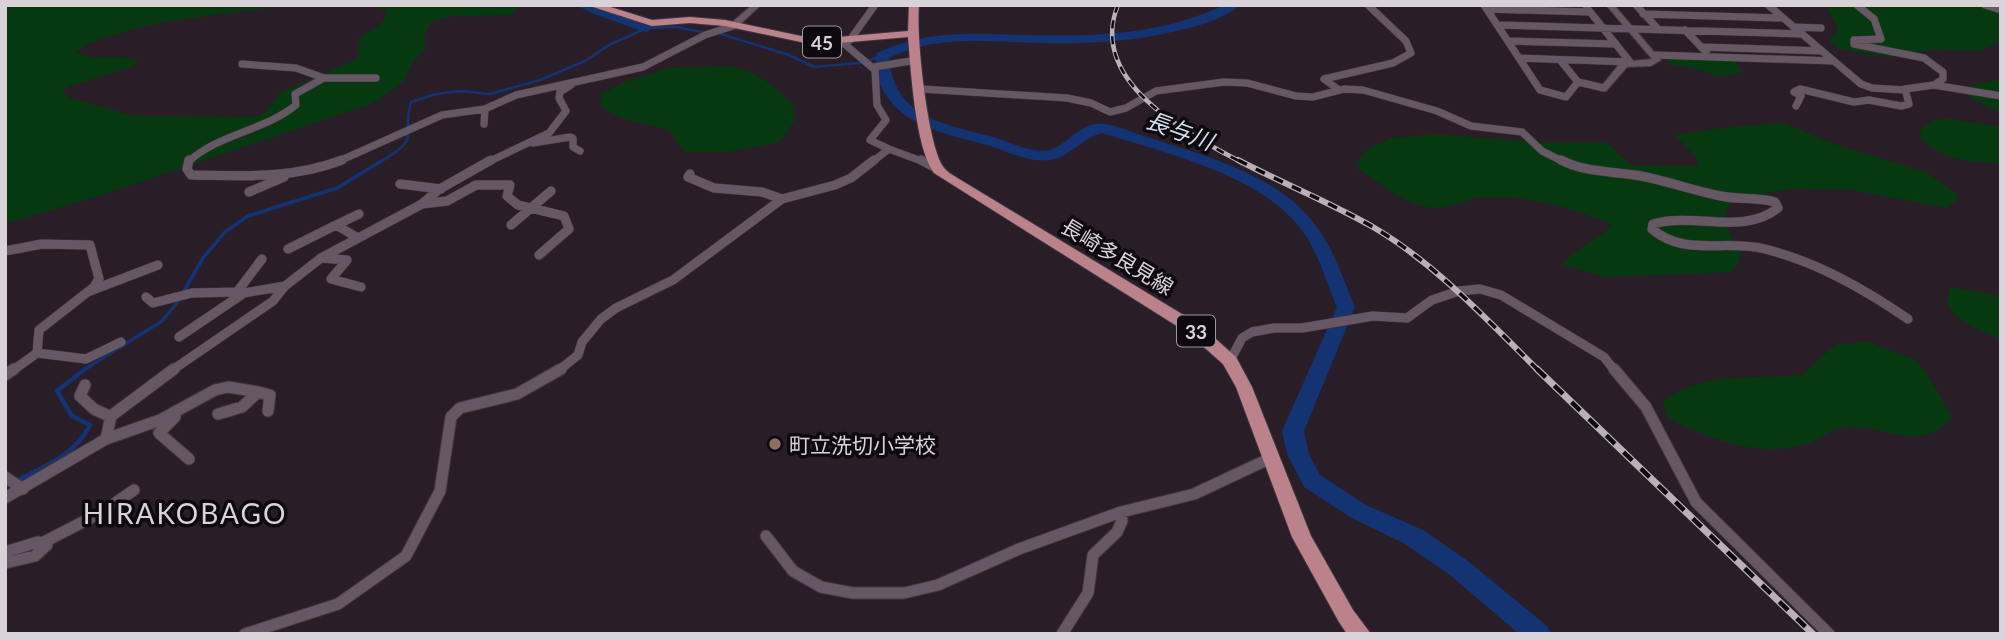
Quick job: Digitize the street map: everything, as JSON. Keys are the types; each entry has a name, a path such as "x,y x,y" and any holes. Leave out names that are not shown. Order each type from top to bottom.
{"main road":[{"name":"45","path":"592,5 652,23 690,20 815,42 914,45"},
{"path":"914,5 914,45 924,119 937,169"},
{"name":"長崎多良見線","path":"937,169 1194,329 1230,360 1302,537 1346,616 1360,634"}],"street":[{"path":"324,78 295,94 296,104 285,114 210,146 188,161 187,169 191,175 287,175 317,170 448,113 485,109 516,95 643,67 705,35 733,26 757,5"},
{"path":"875,5 846,41 845,48 870,64 890,65 914,45"},
{"path":"1339,90 1324,79 1339,73 1396,61 1412,53 1406,41 1368,5"},
{"path":"1584,5 1630,62"},
{"path":"1519,58 1655,62 1655,55 1610,5"},
{"path":"1636,5 1658,29"},
{"path":"1768,5 1866,87 1905,90 1934,85 2001,96"},
{"path":"1857,5 1874,19 1881,39"},
{"path":"1985,5 2001,10"},
{"path":"1486,7 1590,12"},
{"path":"1486,7 1539,90 1566,97 1578,82"},
{"path":"1643,14 1783,18"},
{"path":"1498,24 1802,34"},
{"path":"1794,27 1821,28"},
{"path":"1685,30 1712,57"},
{"path":"1902,52 1881,39 1852,42 1871,50 1902,52 1935,62 1943,72 1942,79 1934,85"},
{"path":"1508,41 1616,44"},
{"path":"1702,47 1822,51"},
{"path":"1655,55 1834,61"},
{"path":"1560,60 1578,82 1604,88 1624,64 1630,62"},
{"path":"242,64 296,68 324,78 376,78"},
{"path":"870,64 877,105 886,120 870,140 937,169"},
{"path":"921,89 1067,98 1091,103 1110,112 1126,108 1156,91 1224,82 1247,83 1296,96 1313,97 1339,90 1363,90 1437,111 1483,129 1522,132 1542,151 1576,168 1642,176 1720,196 1745,200 1756,197 1775,202 1778,208 1776,212 1760,219 1663,221 1653,224 1652,229 1664,240 1681,246 1733,243 1797,258 1848,281 1908,319"},
{"path":"106,439 111,417 140,392 273,301 285,286 321,258 422,204 441,189 502,154 548,133 565,111 559,98 560,92 575,83"},
{"path":"1796,106 1801,96 1794,92 1800,89 1854,102 1870,100 1908,106 1905,90"},
{"path":"446,102 448,113"},
{"path":"484,124 485,109"},
{"path":"529,143 570,137 573,138 573,147 580,151"},
{"path":"245,634 338,604 406,556 440,491 451,417 460,408 517,394 564,367 578,355 582,342 601,319 637,295 673,280 782,200 851,178 889,149"},
{"path":"690,174 688,177 714,188 762,192 782,200"},
{"path":"249,192 272,188 287,175"},
{"path":"400,184 441,189"},
{"path":"422,204 447,201 476,185 510,185 507,196 518,205 564,216 569,229 539,255"},
{"path":"511,225 551,191"},
{"path":"288,249 359,214"},
{"path":"336,226 358,238"},
{"path":"5,251 42,244 90,245 99,279 89,291 39,330 37,353"},
{"path":"321,258 347,260 331,279 361,287"},
{"path":"179,337 241,293 262,259"},
{"path":"89,291 158,265"},
{"path":"146,297 153,303 188,294 241,293 285,286"},
{"path":"1230,360 1242,338 1252,332 1388,316 1407,318 1432,300 1458,291 1480,289 1501,295 1604,357 1646,407 1696,502 1829,634"},
{"path":"5,375 37,353 86,359 121,342"},
{"path":"85,385 80,396 91,410 111,417"},
{"path":"5,498 14,483 106,439 160,421 215,390 228,387 270,395 268,411"},
{"path":"218,414 242,407 258,392"},
{"path":"185,406 159,433 189,459"},
{"path":"766,536 793,571 821,587 853,593 904,593 938,585 1019,549 1121,512 1194,494 1271,458"},
{"path":"5,552 44,542 102,512 134,490"},
{"path":"1062,634 1088,593 1093,555 1117,532 1122,521 1121,512"},
{"path":"5,563 35,556 45,550 47,545 44,542"}],"green space":[{"path":"5,5 516,5 518,9 510,15 454,16 432,21 425,33 425,49 415,59 403,82 373,103 111,192 5,224","holes":["287,6 376,7 387,11 386,16 381,24 359,38 359,55 355,60 281,92 265,113 254,117 135,116 70,98 63,91 67,87 132,67 138,61 76,52 117,34 176,21"]},
{"path":"1826,5 2001,5 2001,42 1979,51 1936,49 1888,57 1839,49 1829,42 1838,29"},
{"path":"1665,57 1733,59 1743,72 1721,77 1687,66 1671,65"},
{"path":"731,66 766,81 794,107 794,122 780,142 728,152 685,152 669,130 624,119 602,108 600,95 624,82 669,68"},
{"path":"2001,78 2001,113 1972,99 1967,92 1969,87"},
{"path":"1945,118 2001,127 2001,163 1948,156 1921,139 1920,130 1932,121"},
{"path":"1784,123 1837,145 1926,172 1957,195 1956,201 1947,208 1851,190 1790,189 1736,199 1725,212 1728,230 1741,255 1731,272 1604,277 1563,265 1612,224 1564,208 1516,198 1481,198 1440,208 1423,206 1394,193 1358,169 1359,160 1369,148 1392,138 1437,134 1544,143 1607,143 1632,166 1700,166 1694,154 1675,135"},
{"path":"1950,287 2001,296 2001,340 1971,325 1951,310 1948,304"},
{"path":"1869,342 1915,360 1926,372 1952,417 1926,434 1913,436 1856,427 1841,428 1806,444 1770,449 1735,445 1667,418 1663,402 1694,385 1729,378 1802,375 1836,344"}],"waterway":[{"path":"582,5 647,28"},
{"name":"長与川","path":"1234,5 1185,25 1132,36 1077,39 951,37 916,42 882,56 884,77 891,94 903,107 936,126 1043,155 1054,154 1081,135 1102,128 1183,154 1241,177 1290,207 1313,234 1346,307 1293,431 1298,454 1312,481 1358,511 1414,537 1459,568 1538,634"},
{"path":"380,162 402,147 406,141 411,102 436,94 460,91 490,94 540,80 585,61 609,45 647,28 677,27 706,33"},
{"path":"718,33 789,55 814,67 860,63 882,56"},
{"path":"84,370 162,321 177,303 203,258 225,232 248,216 337,188 383,160"},
{"path":"16,481 58,459 76,445 90,425 72,416 57,391 84,370"}],"railway":[{"path":"1118,5 1112,32 1116,58 1129,80 1147,101 1170,120 1241,162"},
{"path":"1238,160 1356,218 1396,242 1439,275 1539,371"},
{"path":"1537,369 1813,634"}],"place":[{"name":"町立洗切小学校","path":"775,444"}],"district":[{"name":"HIRAKOBAGO","path":"185,513"}]}
